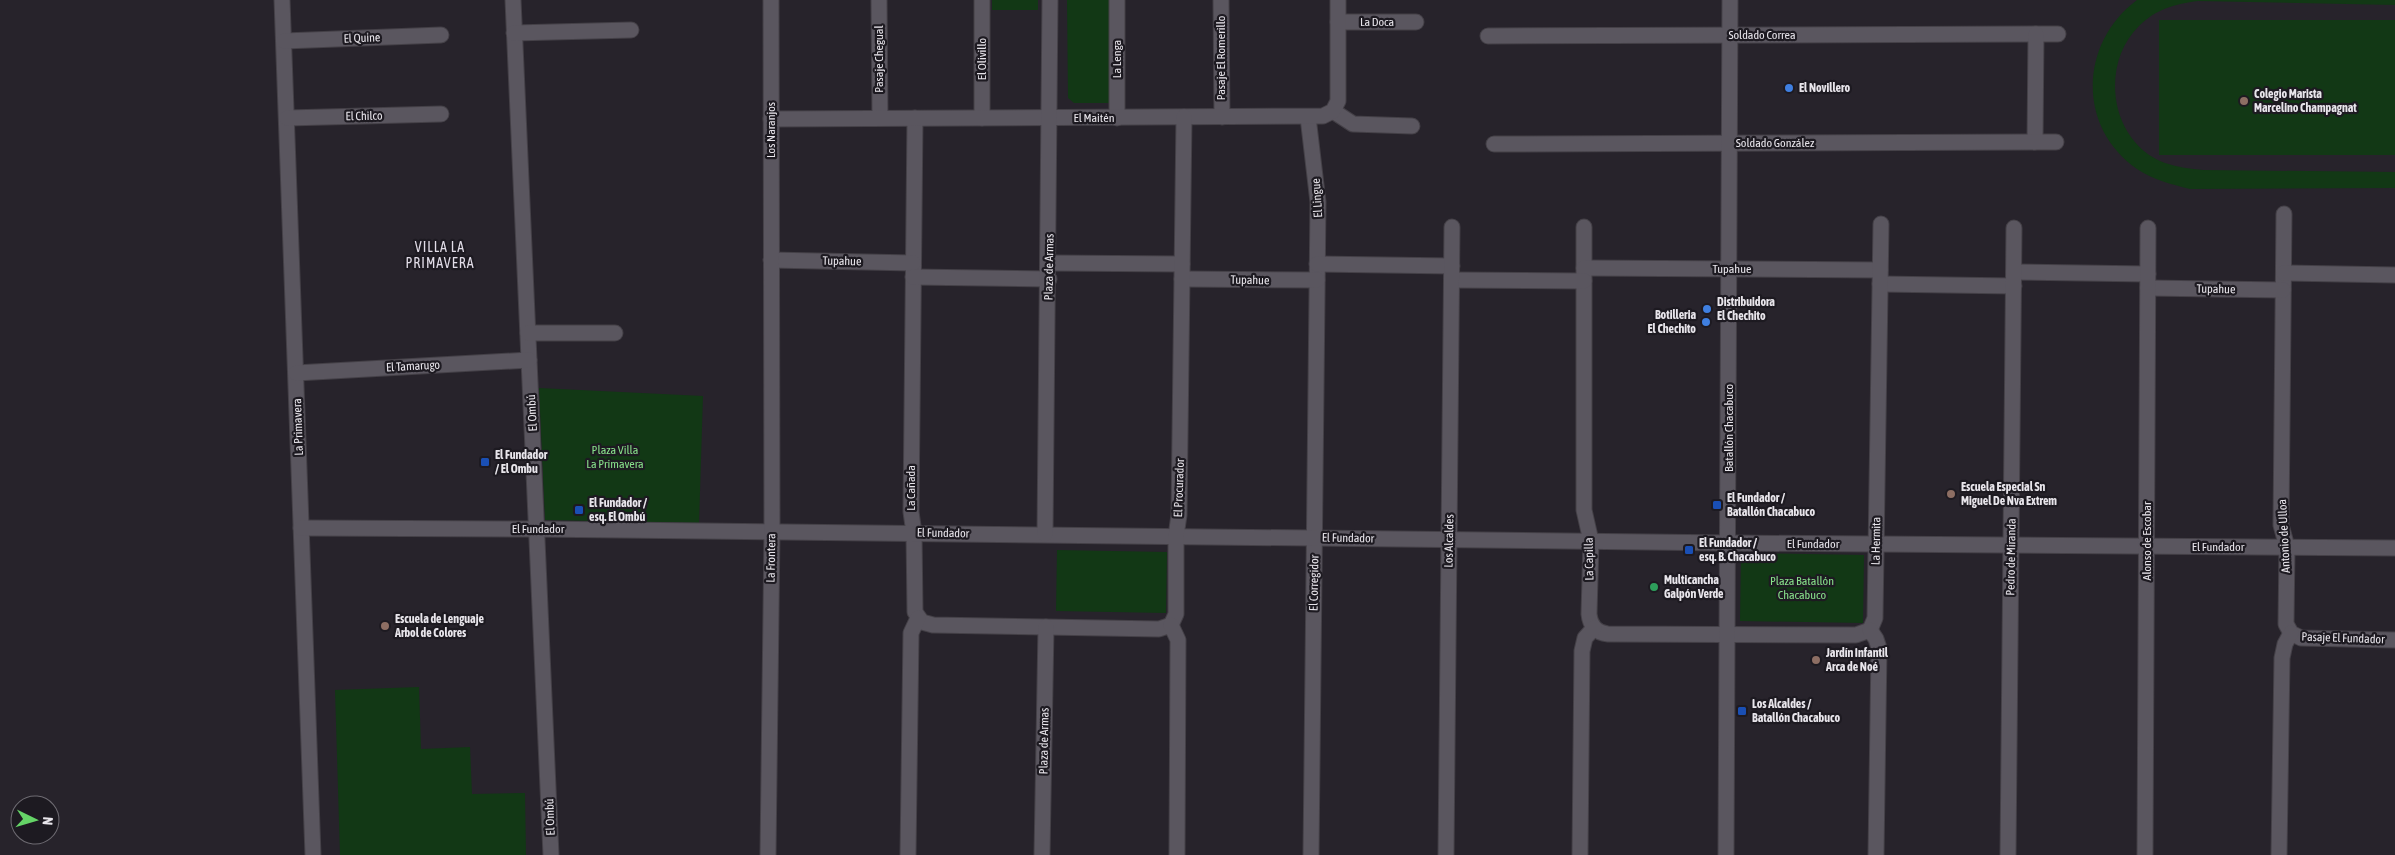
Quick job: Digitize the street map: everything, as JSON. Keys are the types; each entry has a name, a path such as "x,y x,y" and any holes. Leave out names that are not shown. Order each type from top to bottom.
{"street":[{"name":"La Primavera","path":"282,0 313,855"},
{"name":"El Ombú","path":"513,0 551,855"},
{"name":"Los Naranjos","path":"770,0 771,260"},
{"name":"Pasaje Chegual","path":"879,0 880,118"},
{"name":"El Olivillo","path":"982,0 982,118"},
{"name":"Plaza de Armas","path":"1045,534 1050,0"},
{"name":"La Lenga","path":"1117,0 1117,118"},
{"name":"Pasaje El Romerillo","path":"1221,0 1222,117"},
{"path":"1338,0 1338,101 1333,111 1345,121 1353,124 1412,126"},
{"name":"Batallón Chacabuco","path":"1726,855 1729,543 1730,0"},
{"name":"La Doca","path":"1338,22 1416,22"},
{"path":"514,33 631,30"},
{"path":"2035,142 2036,34"},
{"name":"Soldado Correa","path":"1488,36 2058,34"},
{"name":"El Quine","path":"284,41 441,35"},
{"name":"El Maitén","path":"771,119 1308,117 1323,116 1333,111"},
{"name":"El Chilco","path":"286,118 441,114"},
{"name":"El Procurador","path":"1177,855 1178,640 1171,625 1176,614 1176,536 1179,515 1184,117"},
{"name":"El Lingue","path":"1308,117 1318,202 1317,280"},
{"name":"La Cañada","path":"908,855 911,632 918,618 914,606 914,533 911,512 915,118"},
{"name":"Soldado González","path":"1494,144 2056,142"},
{"name":"Antonio de Ulloa","path":"2284,214 2282,525 2287,547 2286,624 2291,633"},
{"name":"La Hermita","path":"1870,630 1875,618 1881,224"},
{"name":"Los Alcaldes","path":"1446,855 1452,227"},
{"name":"La Capilla","path":"1584,227 1584,510 1591,542 1589,614 1594,628"},
{"name":"Pedro de Miranda","path":"2008,855 2014,228"},
{"name":"Alonso de Escobar","path":"2145,855 2148,228"},
{"name":"Tupahue","path":"771,260 1048,279"},
{"name":"La Frontera","path":"768,855 772,531 771,260"},
{"name":"Tupahue","path":"1049,263 1317,280"},
{"name":"Tupahue","path":"1318,264 1452,273 1584,274 1730,269 1880,277 2148,281 2284,290"},
{"path":"2284,273 2395,275"},
{"name":"El Corregidor","path":"1311,855 1317,280"},
{"path":"528,332 615,333"},
{"name":"El Tamarugo","path":"296,373 529,360"},
{"name":"El Fundador","path":"301,528 537,528 1591,542 2395,548"},
{"path":"918,618 927,624 933,625 1159,629 1171,625"},
{"name":"Plaza de Armas","path":"1042,855 1046,627"},
{"path":"1580,855 1582,652 1585,638 1594,628 1608,634 1861,635 1870,630 1878,648 1876,855"},
{"path":"2279,855 2282,658 2285,644 2291,633"},
{"name":"Pasaje El Fundador","path":"2291,633 2306,639 2395,640"}],"green space":[{"path":"992,0 1038,0 1038,10 992,10"},
{"path":"1067,0 1109,0 1109,103 1074,103 1068,98"},
{"path":"2137,0 2395,0 2395,5 2198,1 2174,6 2159,11 2145,20 2126,42 2118,61 2115,81 2116,102 2122,121 2132,139 2146,153 2165,163 2203,170 2395,172 2395,188 2190,189 2156,179 2137,169 2117,151 2103,131 2095,108 2093,84 2096,61 2104,38 2118,18"},
{"path":"2159,20 2395,20 2395,155 2159,155"},
{"name":"Plaza Villa La Primavera","path":"539,388 703,396 699,523 545,520"},
{"path":"1057,550 1167,552 1166,613 1056,611"},
{"name":"Plaza Batallón Chacabuco","path":"1741,553 1864,555 1863,623 1740,621"},
{"path":"419,687 421,749 470,747 472,794 525,793 526,855 340,855 335,690"}],"place":[{"name":"El Novillero","path":"1789,88"},
{"name":"Colegio Marista Marcelino Champagnat","path":"2244,101"},
{"name":"Distribuidora El Chechito","path":"1707,309"},
{"name":"Botilleria El Chechito","path":"1706,322"},
{"name":"El Fundador / El Ombu","path":"485,462"},
{"name":"Escuela Especial Sn Miguel De Nva Extrem","path":"1951,494"},
{"name":"El Fundador / Batallón Chacabuco","path":"1717,505"},
{"name":"El Fundador / esq. El Ombú","path":"579,510"},
{"name":"El Fundador / esq. B. Chacabuco","path":"1689,550"},
{"name":"Multicancha Galpón Verde","path":"1654,587"},
{"name":"Escuela de Lenguaje Arbol de Colores","path":"385,626"},
{"name":"Jardín Infantil Arca de Noé","path":"1816,660"},
{"name":"Los Alcaldes / Batallón Chacabuco","path":"1742,711"}],"district":[{"name":"VILLA LA PRIMAVERA","path":"440,256"}]}
